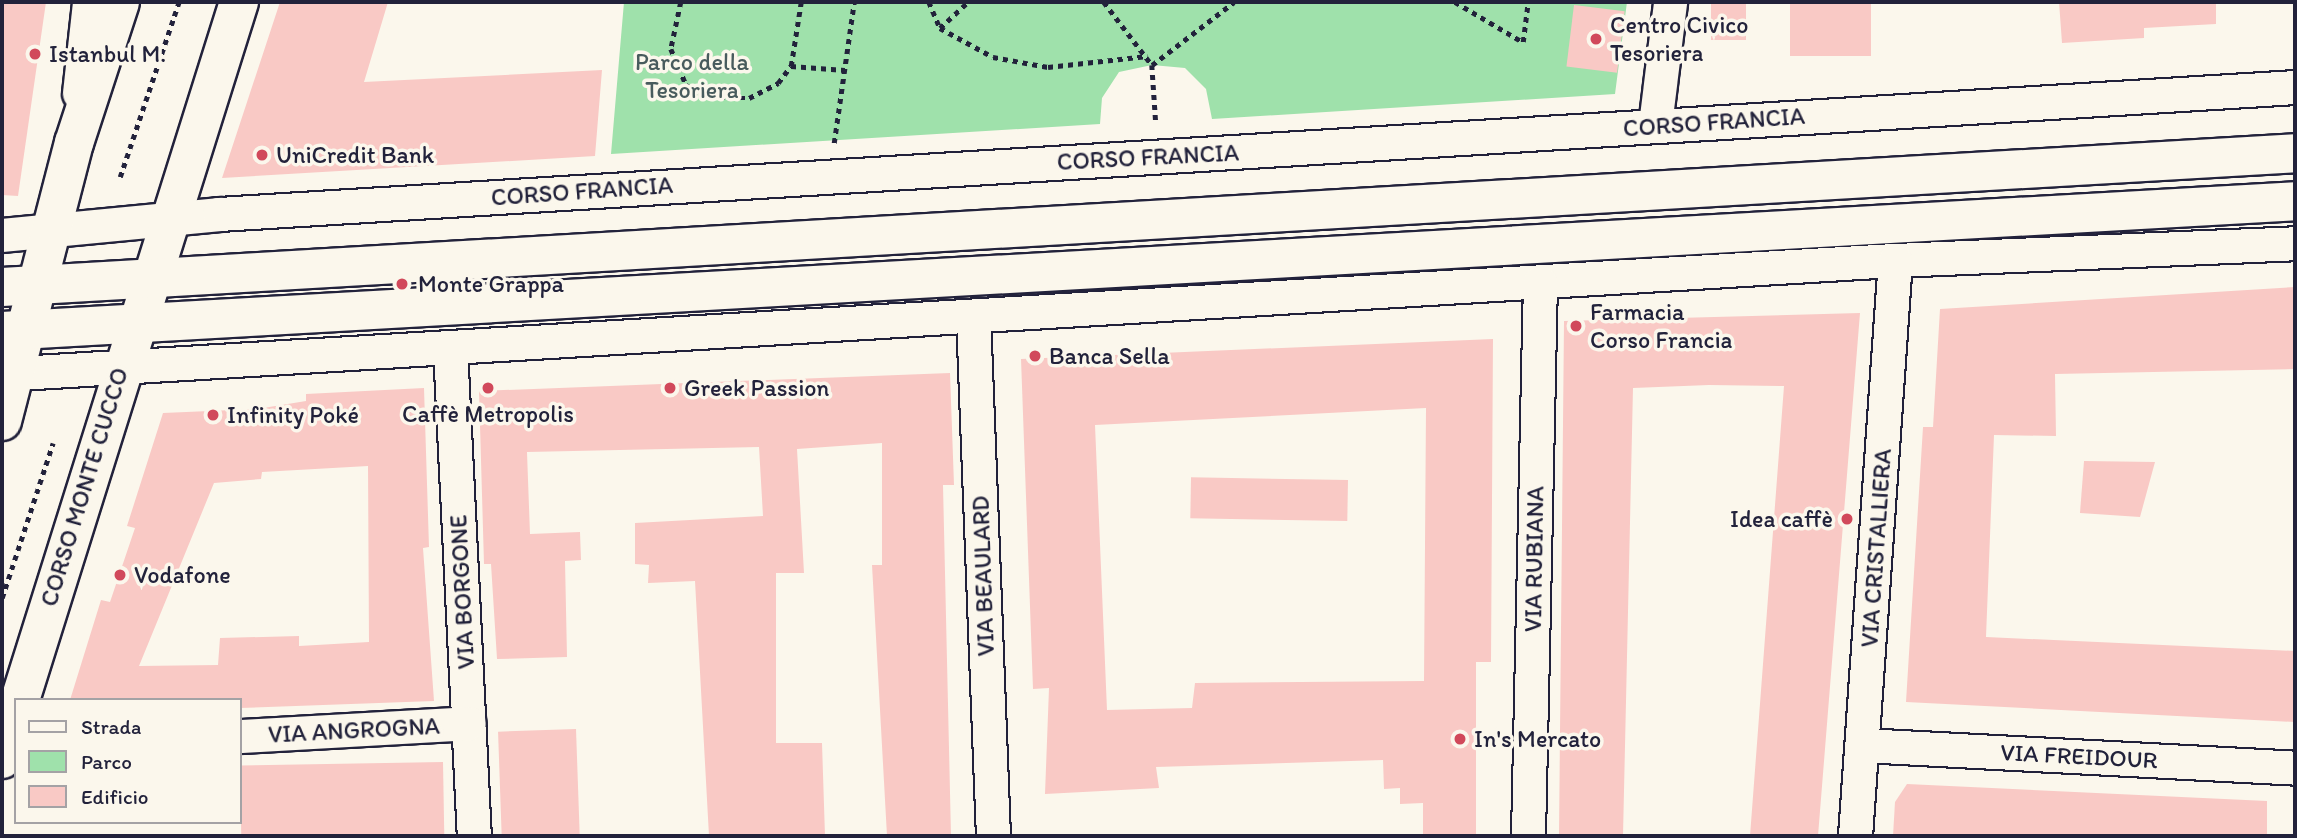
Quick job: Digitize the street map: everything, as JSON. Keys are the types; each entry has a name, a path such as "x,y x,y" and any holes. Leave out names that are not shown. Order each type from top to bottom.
{"main road":[{"path":"2,421 15,330 40,285 74,143 120,2"},
{"name":"CORSO MONTE CUCCO","path":"21,698 149,275 239,2"},
{"path":"2,288 149,275 2295,153"},
{"path":"15,330 2295,201"},
{"path":"7,752 14,722"}],"street":[{"path":"74,143 89,2"},
{"path":"1655,125 1670,2"},
{"name":"CORSO FRANCIA","path":"2,235 167,219 830,176 2295,87"},
{"path":"10,373 1895,260 2295,243"},
{"name":"VIA CRISTALLIERA","path":"1855,836 1895,260"},
{"name":"VIA RUBIANA","path":"1528,836 1540,282"},
{"name":"VIA BEAULARD","path":"973,317 993,836"},
{"name":"VIA BORGONE","path":"450,348 474,836"},
{"name":"VIA ANGROGNA","path":"242,736 469,723"},
{"name":"VIA FREIDOUR","path":"1862,745 2295,768"}],"path":[{"path":"120,177 179,2"},
{"path":"681,2 671,49 686,85 710,98 749,98 778,83 790,66 800,2"},
{"path":"830,176 855,2"},
{"path":"929,2 940,28 993,57 1048,67 1147,56"},
{"path":"940,28 968,2"},
{"path":"1104,2 1152,65 1158,156"},
{"path":"1152,65 1234,2"},
{"path":"1455,2 1523,42 1528,2"},
{"path":"790,66 845,70"},
{"path":"2,598 53,443"}],"green space":[{"name":"Parco della Tesoriera","path":"624,2 1627,2 1615,94 1212,119 1206,89 1185,68 1152,65 1119,72 1102,98 1100,124 611,154"}],"building":[{"path":"2,2 46,2 18,196 2,195"},
{"path":"280,2 388,2 364,82 602,70 595,156 222,178"},
{"path":"1711,2 1746,2 1746,40 1711,40"},
{"path":"1790,2 1871,2 1871,56 1790,56"},
{"path":"2059,2 2216,2 2216,24 2144,28 2144,38 2062,43"},
{"name":"Centro Civico Tesoriera","path":"1574,5 1625,11 1617,73 1566,67"},
{"path":"2295,287 2295,369 2055,374 2056,436 1994,435 1986,637 2295,651 2295,722 1906,702 1923,427 1933,427 1940,309"},
{"path":"1860,313 1818,836 1750,836 1784,386 1709,385 1633,388 1623,836 1559,836 1564,321"},
{"path":"1493,339 1491,662 1476,662 1476,836 1423,836 1423,803 1400,804 1400,788 1384,789 1383,760 1156,767 1159,788 1045,794 1049,688 1033,689 1021,359","holes":["1426,408 1424,681 1195,683 1192,708 1107,710 1095,425"]},
{"path":"950,373 954,485 943,485 951,836 887,836 872,565 882,565 882,443 797,449 804,573 776,573 776,743 822,743 825,836 709,836 695,581 648,583 649,565 635,564 635,523 763,516 759,447 527,452 530,534 580,532 581,560 565,561 567,657 497,659 491,564 484,564 479,391"},
{"path":"424,388 429,547 423,548 434,701 242,708 242,698 71,698 101,600 110,602 135,528 127,526 163,413 257,409 306,401 306,394","holes":["368,466 369,642 299,646 299,636 220,638 218,665 139,666 214,483 261,479 262,472"]},
{"path":"2084,461 2155,462 2140,517 2080,513"},
{"path":"1191,477 1348,480 1347,521 1190,518"},
{"path":"576,729 580,836 502,836 498,732"},
{"path":"443,762 444,836 241,836 242,766"},
{"path":"1907,784 2267,801 2267,836 1893,836 1895,802"}],"place":[{"name":"Centro Civico Tesoriera","path":"1596,39"},
{"name":"Istanbul M.","path":"35,54"},
{"name":"UniCredit Bank","path":"262,155"},
{"name":"Monte Grappa","path":"402,284"},
{"name":"Farmacia Corso Francia","path":"1576,326"},
{"name":"Banca Sella","path":"1035,356"},
{"name":"Caffè Metropolis","path":"488,388"},
{"name":"Greek Passion","path":"670,388"},
{"name":"Infinity Poké","path":"213,415"},
{"name":"Idea caffè","path":"1847,519"},
{"name":"Vodafone","path":"120,575"},
{"name":"In's Mercato","path":"1460,739"}]}
